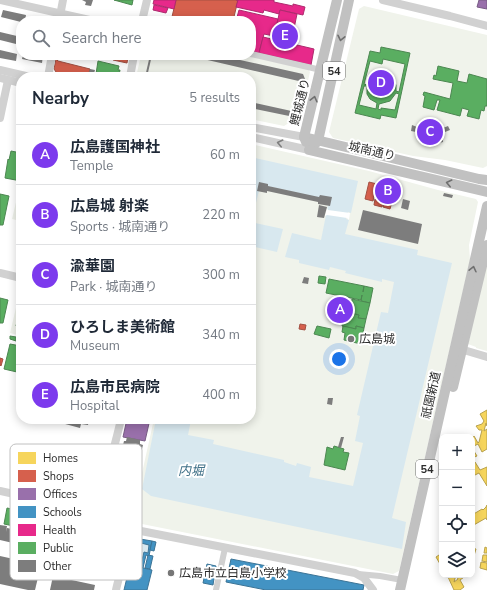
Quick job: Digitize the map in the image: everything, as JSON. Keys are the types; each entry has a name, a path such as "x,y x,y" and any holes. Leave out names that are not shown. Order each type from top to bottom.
{"highway":[{"name":"鯉城通り","path":"308,150 304,137 337,0"},
{"name":"54","path":"318,141 349,0"},
{"name":"城南通り","path":"304,137 479,180 487,180"},
{"path":"308,150 318,141"},
{"name":"城南通り","path":"308,150 487,192"},
{"name":"祇園新道","path":"407,590 459,349 487,206"},
{"name":"祇園新道","path":"401,585 459,349 487,245"}],"street":[{"path":"0,0 56,16"},
{"path":"60,16 63,0"},
{"path":"143,16 147,0"},
{"path":"383,0 487,26"},
{"path":"256,55 321,70"},
{"path":"49,72 51,60"},
{"path":"131,72 133,60"},
{"path":"0,70 16,74"},
{"path":"0,118 4,79 16,82"},
{"path":"256,128 304,137"},
{"name":"城南通り","path":"256,138 308,150"},
{"path":"0,273 16,277"},
{"path":"459,349 487,358"},
{"path":"115,444 120,424"},
{"path":"0,491 10,493"},
{"path":"142,531 355,573 380,576 401,585"},
{"path":"216,590 225,548"},
{"path":"355,573 364,578 373,590"},
{"path":"116,590 118,580"}],"shaded area":[{"path":"364,6 487,35 487,166 483,168 445,160 413,156 333,138 329,132 359,9"},
{"path":"256,57 308,69 310,72 300,116 284,126 256,120 256,72 137,72 140,60 256,60"},
{"name":"広島城","path":"256,145 369,171 476,199 478,202 469,245 470,260 399,571 393,574 142,524 142,473 153,424 256,424"},
{"path":"16,202 16,220 12,219"},
{"path":"487,259 487,351 468,344"},
{"path":"16,308 16,335 10,333"}],"water":[{"name":"内堀","path":"256,158 358,181 351,213 348,212 346,219 349,220 345,234 418,250 417,255 452,263 392,518 406,522 402,549 151,496 142,489 155,424 190,424 188,435 214,440 213,444 284,460 284,462 296,466 297,463 311,467 309,477 353,486 363,443 355,441 360,416 357,415 381,312 388,313 394,282 382,279 382,282 345,273 346,271 330,267 329,270 299,263 299,260 285,257 292,233 321,240 328,205 320,198 267,186 259,191 256,203"},
{"path":"256,223 283,229 277,252 256,247"},
{"path":"142,543 149,545 148,553 144,553 142,560"}],"pier":[{"path":"327,208 328,210 350,213 349,220 347,218 325,216"}],"building: Homes":[{"path":"487,410 487,426 486,423 484,431 487,429 487,449 482,452 478,444 475,446 475,438 478,443 482,430 479,430 476,426 482,424 484,421 480,414"},
{"path":"475,462 480,470 487,467 487,486 479,473 475,475"},
{"path":"487,505 487,520 486,518 475,524 475,513"},
{"path":"485,547 487,548 487,553 484,553"},
{"path":"439,555 439,562 436,557"},
{"path":"483,555 487,555 487,562 482,561"},
{"path":"481,562 487,563 487,570 480,568"},
{"path":"448,578 455,578 454,582 458,578 463,578 460,580 464,587 460,590 454,590"}],"building: Shops":[{"path":"176,0 238,0 234,16 172,16"},
{"path":"57,60 90,69 89,72 56,72 54,69"},
{"path":"113,60 128,60 127,63"},
{"path":"369,182 385,186 385,188 392,190 391,196 375,192 373,201 365,199"},
{"path":"375,199 383,200 382,207 374,205"},
{"path":"384,201 392,202 390,209 383,207"},
{"path":"300,324 306,325 305,330 299,329"},
{"path":"0,358 3,359 1,366 0,365"}],"building: Offices":[{"path":"479,0 487,0 487,9 477,7"},
{"path":"126,424 149,424 145,441 123,437"}],"building: Schools":[{"path":"142,539 152,541 149,556 146,555 143,568 142,560 144,552 148,553 149,545 142,543"},
{"path":"152,541 156,542 154,551 150,550"},
{"path":"148,555 153,556 150,569 145,568"},
{"path":"231,559 364,585 363,590 266,590 226,582"},
{"path":"207,564 216,566 213,585 203,583"},
{"path":"142,568 152,570 147,590 124,590 126,580 142,580"}],"building: Health":[{"path":"154,0 176,0 174,9 153,4"},
{"path":"238,0 274,0 274,2 305,7 303,15 280,10 279,14 264,10 263,13 236,7"},
{"path":"154,5 168,8 166,13 153,10"},
{"path":"239,10 278,19 274,36 264,34 259,53 256,52 256,16 237,16"},
{"path":"280,10 297,14 291,43 275,40 276,38 274,37"},
{"path":"263,37 314,49 311,65 259,53"}],"building: Public":[{"path":"114,0 133,0 132,5"},
{"path":"381,47 410,53 396,118 381,115 380,119 355,113 370,51 380,53","holes":["383,59 405,64 399,92 396,91 396,85 392,79 385,75 379,74 374,76 367,85 364,84 370,61 382,64","364,86 367,86 367,94 370,99 377,103 376,109 359,105","396,93 399,94 395,110 378,109 379,104 390,101"]},
{"path":"98,61 119,66 118,70 120,70 120,72 96,72"},
{"path":"438,66 459,71 457,81 467,83 469,74 487,79 487,106 485,106 484,111 481,110 479,119 467,116 469,110 462,108 460,116 437,110 440,100 437,100 434,110 423,107 425,96 423,95 424,92 450,99 453,83 433,79 434,75 436,76"},
{"path":"11,151 16,152 16,180 5,178 8,159 9,160"},
{"path":"0,194 9,196 3,225 0,225"},
{"path":"319,276 326,277 325,284 318,283"},
{"path":"329,279 373,288 370,303 361,301 362,295 361,300 326,293"},
{"path":"0,298 8,300 3,323 0,323"},
{"path":"352,299 370,303 366,319 358,318 359,315 346,312 347,306 351,307"},
{"path":"345,312 359,315 358,318 366,319 364,328 356,326 356,329 342,326"},
{"path":"317,326 331,329 329,338 314,334"},
{"path":"343,326 356,329 356,326 364,328 361,344 344,340 345,333 342,332"},
{"path":"10,336 16,337 16,341 10,339"},
{"path":"10,344 16,345 16,372 4,369"},
{"path":"334,446 344,449 343,452 349,453 345,470 324,465 327,447 333,449"},
{"path":"7,508 10,509 10,525 4,524"}],"building: Other":[{"path":"82,0 93,0 91,6 85,5 86,2"},
{"path":"3,10 26,15 16,16 16,21 1,17"},
{"path":"0,32 16,36 16,44 0,40"},
{"path":"0,50 16,54 16,61 0,58"},
{"path":"27,60 42,60 42,63"},
{"path":"149,60 151,60 148,72 146,72"},
{"path":"208,60 240,60 303,74 305,79 297,115 294,117 256,109 256,103 296,112 303,82"},
{"path":"90,69 95,70 94,72 89,72"},
{"path":"412,125 417,127 416,132 411,131"},
{"path":"448,126 450,130 445,132 443,128"},
{"path":"420,127 426,128 424,135 418,134"},
{"path":"443,140 443,142 435,144 435,141"},
{"path":"259,182 268,184 268,186 319,197 320,195 332,197 330,206 267,191 267,193 257,191"},
{"path":"444,193 453,195 452,198 443,196"},
{"path":"403,199 410,201 408,210 401,208"},
{"path":"319,205 327,207 324,218 317,217"},
{"path":"363,210 422,224 418,244 358,230"},
{"path":"304,277 309,278 308,284 302,283"},
{"path":"328,398 333,398 332,405 327,404"},
{"path":"65,424 81,424 80,428"},
{"path":"127,437 140,440 140,444 123,444 124,441 126,441"},
{"path":"341,437 344,437 341,448 338,447"},
{"path":"0,525 7,526 6,532 7,528 10,529 10,542 0,540"},
{"path":"0,556 10,558 10,580 37,580 35,590 0,584"},
{"path":"52,580 72,580 95,585 94,590 50,590"}],"place":[{"name":"広島市民病院","path":"285,36"},
{"name":"ひろしま美術館","path":"381,83"},
{"name":"渝華園","path":"430,132"},
{"name":"広島城 射楽","path":"388,191"},
{"name":"広島護国神社","path":"340,310"},
{"name":"広島城","path":"351,339"},
{"name":"広島市立白島小学校","path":"171,573"}]}
